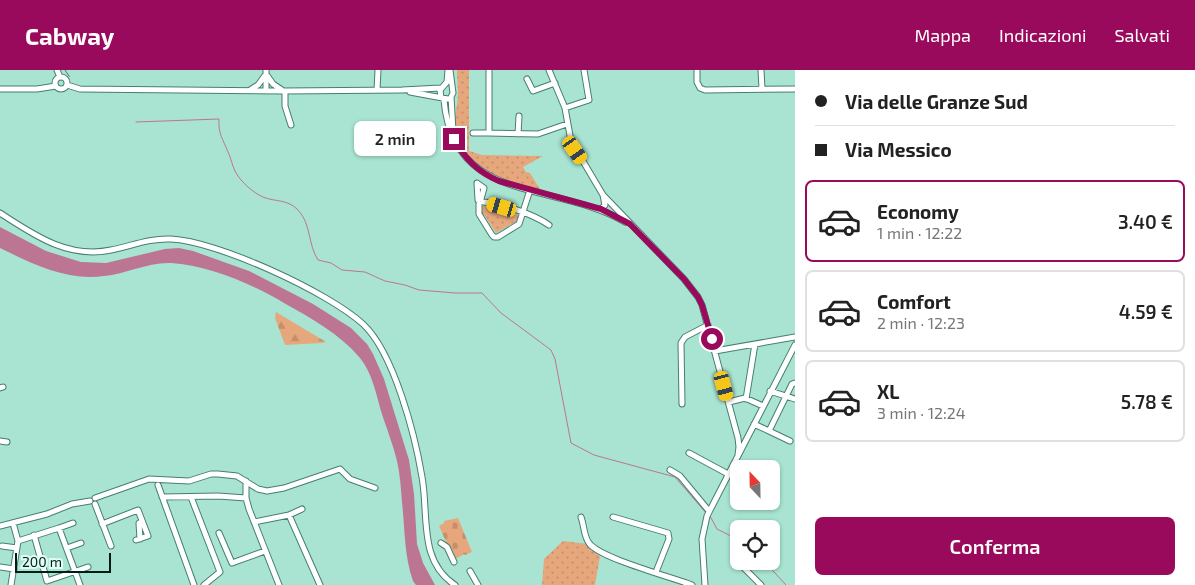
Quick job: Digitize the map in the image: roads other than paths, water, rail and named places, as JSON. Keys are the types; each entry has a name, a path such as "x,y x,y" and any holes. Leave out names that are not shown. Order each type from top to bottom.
{"street":[{"path":"57,70 60,77 66,79 67,85"},
{"path":"377,90 378,70"},
{"path":"449,70 447,82 439,92 443,98 447,120 454,139 465,156 480,171 499,181 601,209 630,224"},
{"path":"449,70 453,93 451,97 454,139"},
{"path":"489,70 489,133"},
{"path":"548,70 565,108 571,141 603,195 691,288 702,305 740,444 738,455"},
{"path":"565,108 589,100 584,70"},
{"path":"697,70 700,88 705,90 795,89"},
{"path":"760,70 762,89"},
{"path":"266,72 273,84 284,91"},
{"path":"250,90 258,85 266,72"},
{"path":"266,72 266,90"},
{"path":"56,86 56,80 60,77"},
{"path":"527,79 533,91 555,83"},
{"path":"0,89 37,89 56,86 61,88 67,85 80,89 284,91 402,90 431,89 447,86 451,89"},
{"path":"431,89 432,96"},
{"path":"402,90 443,98 451,97"},
{"path":"284,91 285,106 291,125"},
{"path":"518,134 519,116"},
{"path":"472,133 538,134 567,124"},
{"path":"530,190 523,213 520,224 496,238 480,214 480,201 523,213 549,225"},
{"path":"601,209 606,205 603,195"},
{"path":"0,213 51,244 77,252 108,251 153,240 168,239 184,240 204,245 270,270 328,301 363,325 377,340 383,351 393,373 408,418 420,464 425,496 426,534 430,552 444,575 456,585"},
{"path":"682,404 681,343 686,337 709,327"},
{"path":"715,352 795,337"},
{"path":"746,398 755,344"},
{"path":"706,585 702,539 708,513 795,345"},
{"path":"769,431 795,382"},
{"path":"770,391 795,399"},
{"path":"729,402 746,398 763,406"},
{"path":"754,424 790,441"},
{"path":"738,438 742,440 746,438"},
{"path":"740,444 746,438"},
{"path":"0,440 7,442"},
{"path":"689,453 728,474"},
{"path":"0,526 48,514 72,504 93,501 152,479 189,481 211,474 218,474 237,476 258,489 267,491 284,488 340,469 350,480 375,488"},
{"path":"670,470 680,476 708,513"},
{"path":"246,481 246,498 279,585"},
{"path":"158,485 194,585"},
{"path":"162,497 218,496 246,498"},
{"path":"191,497 220,572 204,585"},
{"path":"93,501 110,546"},
{"path":"254,522 289,515 302,509"},
{"path":"102,524 138,510 142,522 139,523 138,540"},
{"path":"289,515 320,585"},
{"path":"613,517 668,533 669,538 656,572"},
{"path":"580,518 587,541 606,556 692,585"},
{"path":"11,585 18,541 13,523"},
{"path":"18,541 72,523"},
{"path":"59,528 80,585"},
{"path":"219,533 232,563 265,551"},
{"path":"34,535 47,581 88,567"},
{"path":"67,548 81,543"},
{"path":"441,543 447,547 454,562"},
{"path":"2,546 17,548"},
{"path":"0,566 14,569"},
{"path":"746,570 761,585"},
{"path":"470,571 478,585"},
{"path":"674,585 677,579"}],"waterway":[{"path":"136,122 219,119 221,136 237,175 259,195 290,204 298,210 305,221 312,248 318,260 331,263 342,270 365,272 385,281 419,290 482,293 501,313 551,350 555,359 571,443 594,455 675,477 707,514"},
{"path":"710,516 717,529 730,536"},
{"path":"772,570 786,585"}],"railway":[{"path":"65,70 71,79"}]}
